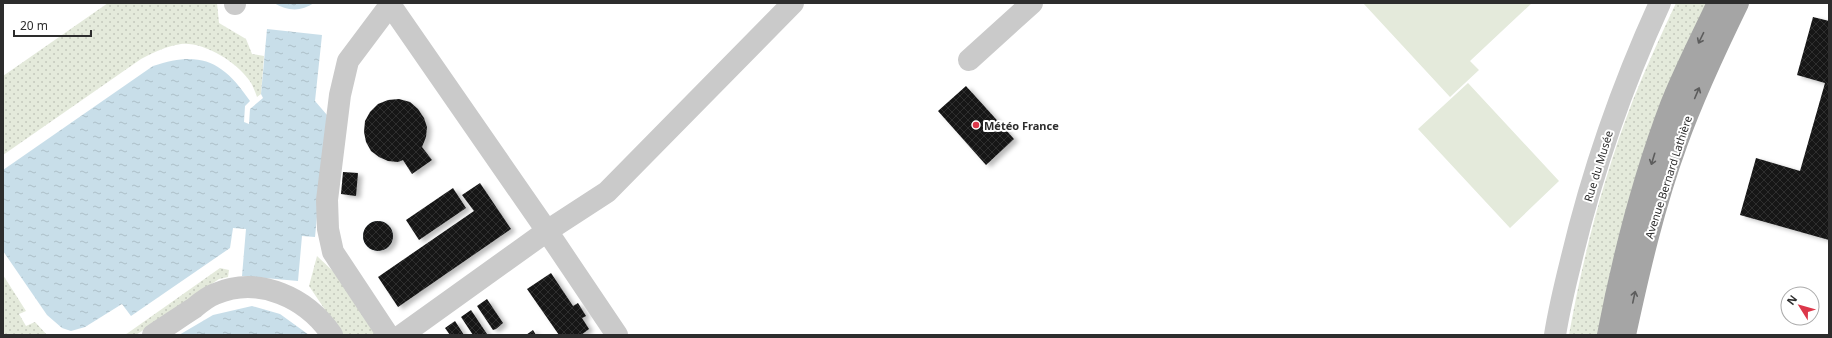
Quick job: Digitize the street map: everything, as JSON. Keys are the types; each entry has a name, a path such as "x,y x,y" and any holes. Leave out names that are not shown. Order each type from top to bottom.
{"main road":[{"name":"Avenue Bernard Lathière","path":"1608,335 1620,272 1656,147 1678,90 1718,3"},
{"name":"Avenue Bernard Lathière","path":"1625,335 1642,258 1658,199 1677,142 1718,43 1738,3"}],"lane":[{"path":"402,335 547,231 607,192 794,3"},
{"path":"969,60 1032,3"},
{"name":"Rue du Musée","path":"1555,335 1576,240 1601,150 1638,52 1660,3"},
{"path":"388,335 333,252 328,229 327,200 340,95 348,61 389,4 547,231 617,335"},
{"path":"153,335 214,294 229,289 248,288 279,293 292,298 310,309 323,322 332,335"}],"green space":[{"path":"108,3 217,3 219,23 246,39 252,54 264,56 261,94 257,97 252,84 243,73 219,54 200,46 190,44 176,45 141,59 3,155 3,76"},
{"path":"1363,3 1532,3 1470,61 1479,70 1450,97"},
{"path":"1676,3 1708,3 1598,335 1569,335 1595,216 1622,128"},
{"path":"1468,83 1559,181 1510,228 1418,129"},
{"path":"317,256 335,273 377,335 342,335 309,286"},
{"path":"220,268 229,270 228,277 219,279 136,335 125,335"},
{"path":"3,275 26,311 19,314 26,326 35,322 47,335 3,335"}],"water":[{"path":"274,3 314,3 304,8 289,9"},
{"path":"267,29 322,35 315,101 327,115 315,237 302,236 298,281 242,276 246,229 233,228 230,248 131,316 122,304 85,327 71,331 62,328 47,315 3,251 3,170 153,66 170,61 197,59 209,62 220,68 240,87 250,101 245,106 244,122 249,124 250,109 263,98 261,94"},
{"path":"378,221 389,225 393,236 389,247 378,251 367,247 363,236 367,225"},
{"path":"252,306 280,314 309,335 179,335 213,315"}],"building":[{"path":"1813,17 1829,21 1829,240 1740,215 1756,158 1800,171 1825,83 1797,75"},
{"name":"Météo France","path":"966,86 1014,139 986,165 938,111"},
{"path":"399,99 410,102 418,109 424,118 427,127 426,137 422,147 432,160 412,174 403,160 398,162 388,161 371,151 366,142 364,132 365,121 370,112 378,104 388,100"},
{"path":"343,172 358,173 356,196 341,194"},
{"path":"480,183 511,229 398,307 378,277 474,211 462,195"},
{"path":"453,188 466,208 419,240 406,220"},
{"path":"378,221 389,225 393,236 389,247 378,251 367,247 363,236 367,225"},
{"path":"551,273 573,306 578,303 586,316 582,318 589,329 581,335 559,335 527,289"},
{"path":"487,299 503,323 493,330 477,306"},
{"path":"471,310 487,335 473,335 461,317"},
{"path":"455,321 464,335 450,335 445,328"},
{"path":"533,330 536,335 526,335"}],"place":[{"name":"Météo France","path":"976,125"}]}
